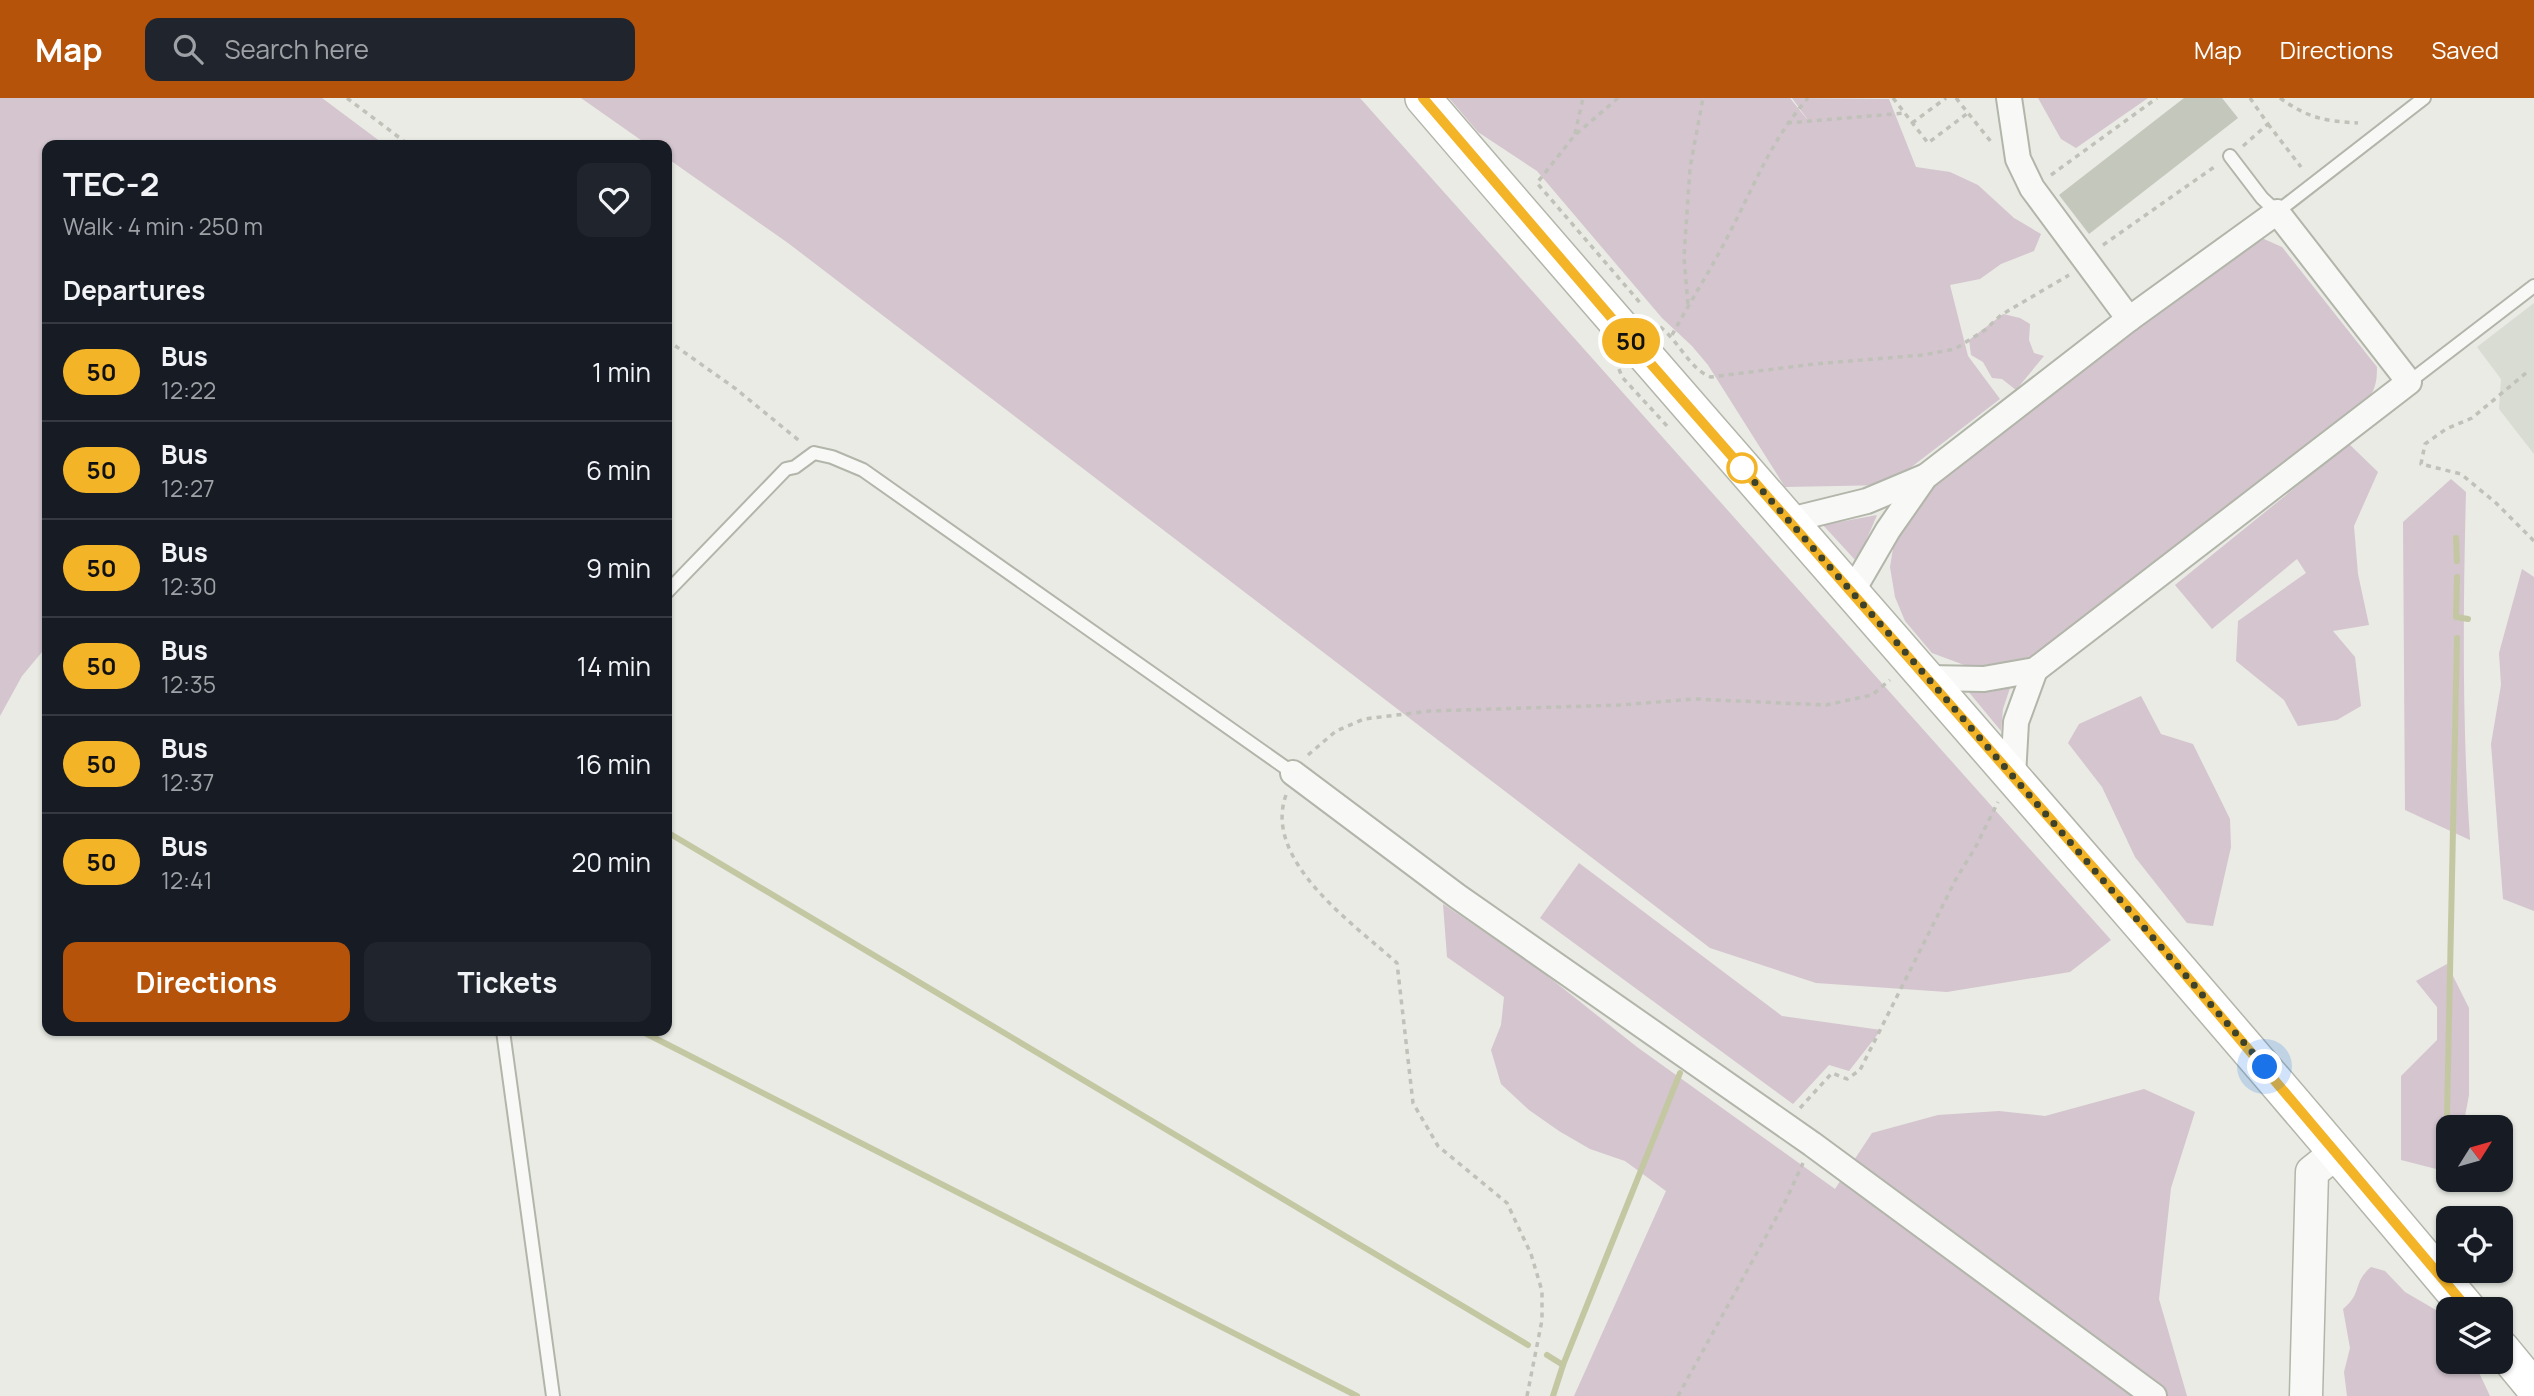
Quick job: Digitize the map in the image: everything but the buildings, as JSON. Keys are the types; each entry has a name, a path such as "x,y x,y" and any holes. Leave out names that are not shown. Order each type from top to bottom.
{"main road":[{"path":"1423,98 1921,670 2337,1152 2458,1297"},
{"path":"2513,1363 2534,1388"}],"street":[{"path":"2009,98 2018,159 2032,188 2129,319"},
{"path":"1790,520 1867,501 1925,477 2129,319 2277,212 2409,382 2035,670 1984,678 1921,670"},
{"path":"1852,592 1888,530 1925,477"},
{"path":"2012,776 2016,722 2035,670"},
{"path":"1293,774 1457,896 1812,1144 2154,1396"},
{"path":"2306,1396 2312,1171 2337,1152"}],"lane":[{"path":"2230,156 2262,198 2277,212 2424,98"},
{"path":"2409,382 2534,286"},
{"path":"672,587 786,469 795,467 814,453 832,457 863,470 1293,774"},
{"path":"504,1036 553,1396"}],"path":[{"path":"347,98 402,140"},
{"path":"1574,136 1583,98"},
{"path":"1618,98 1574,136 1537,183 1643,307"},
{"path":"1688,305 1684,244 1690,167 1703,98"},
{"path":"1672,336 1701,287 1762,165 1787,123 1808,98"},
{"path":"1893,98 1928,143 1968,113"},
{"path":"1912,123 1946,98"},
{"path":"1956,98 1999,152 2018,159"},
{"path":"2032,188 2157,98"},
{"path":"2250,98 2301,167"},
{"path":"2280,98 2321,121 2358,123"},
{"path":"1787,123 1905,113"},
{"path":"1658,325 1672,336 1702,374 1711,377 1814,363 1923,355 1955,349 2001,315 2086,260 2230,156 2268,124"},
{"path":"672,344 736,389 814,453"},
{"path":"2526,373 2472,418 2446,429 2425,444 2421,464 2461,474 2496,503 2534,541"},
{"path":"1527,1396 1542,1320 1542,1291 1531,1254 1507,1203 1438,1146 1413,1103 1397,963 1314,889 1286,844 1282,806 1293,774 1311,751 1336,731 1364,719 1430,711 1621,705 1694,699 1826,705 1872,695 1921,670"},
{"path":"1784,1126 1832,1073 1847,1079 1860,1070 1956,879 2012,776"},
{"path":"1678,1396 1786,1200 1812,1144"}],"shaded area":[{"path":"0,98 322,98 378,140 42,140 42,652 22,676 0,716"},
{"path":"581,98 1360,98 2111,940 2070,972 1947,992 1816,983 1710,948 788,243 672,162 672,140 641,140"},
{"path":"1449,98 1790,98 1810,123 1792,98 1889,99 1916,167 1950,172 1978,185 2014,218 2041,234 2034,251 2001,264 1980,279 1950,285 1968,356 2000,399 1888,485 1785,487 1708,365 1692,346 1662,318 1537,171 1478,132"},
{"path":"2038,98 2148,98 2076,148 2061,139"},
{"path":"2264,239 2282,247 2377,367 2375,387 2368,400 2033,657 2002,667 1975,669 1932,653 1905,621 1895,597 1890,567 1894,542 1933,485 2234,253 2253,240"},
{"path":"2534,303 2534,454 2499,409 2501,379 2477,347"},
{"path":"2003,314 2020,318 2030,324 2029,340 2034,353 2044,356 2016,390 2002,379 1992,378 1983,362 1971,355 1969,340"},
{"path":"2349,444 2378,472 2354,526 2358,574 2369,625 2333,631 2355,657 2361,706 2337,720 2298,726 2284,700 2236,661 2238,621 2306,573 2297,559 2212,629 2175,585"},
{"path":"2451,479 2466,492 2464,666 2470,840 2405,810 2403,522"},
{"path":"1877,515 1857,562 1823,525"},
{"path":"2522,569 2534,577 2534,911 2503,899 2491,744 2501,685 2499,653"},
{"path":"2010,688 2003,709 2001,731 1968,691 1989,692"},
{"path":"2141,696 2161,734 2193,744 2230,819 2231,847 2213,926 2187,923 2135,857 2102,787 2068,743 2079,724"},
{"path":"1579,863 1782,1016 1881,1030 1849,1071 1829,1065 1793,1104 1540,918"},
{"path":"1443,904 1535,966 1637,1047 1835,1189 1872,1133 1938,1115 1999,1111 2045,1116 2144,1089 2195,1112 2171,1188 2159,1299 2187,1396 1574,1396 1666,1191 1625,1161 1590,1149 1559,1131 1529,1110 1501,1084 1491,1050 1501,1025 1504,997 1447,957"},
{"path":"2447,964 2469,1008 2469,1095 2465,1115 2436,1115 2436,1169 2401,1160 2401,1076 2437,1040 2437,1007 2416,981"},
{"path":"2371,1267 2385,1271 2405,1292 2436,1310 2436,1374 2480,1374 2490,1396 2347,1396 2344,1372 2350,1348 2343,1309 2353,1298 2365,1273"}],"waterway":[{"path":"2456,538 2457,561"},
{"path":"2457,577 2456,617 2468,619"},
{"path":"2447,1115 2457,638"},
{"path":"672,835 1528,1345"},
{"path":"651,1036 1357,1396"},
{"path":"1553,1396 1680,1073"},
{"path":"1547,1355 1563,1365"}],"bus line":[{"name":"50","path":"1423,98 1651,364 2139,920 2458,1297"}],"route":[{"path":"1742,468 1736,461 2265,1067"}]}
